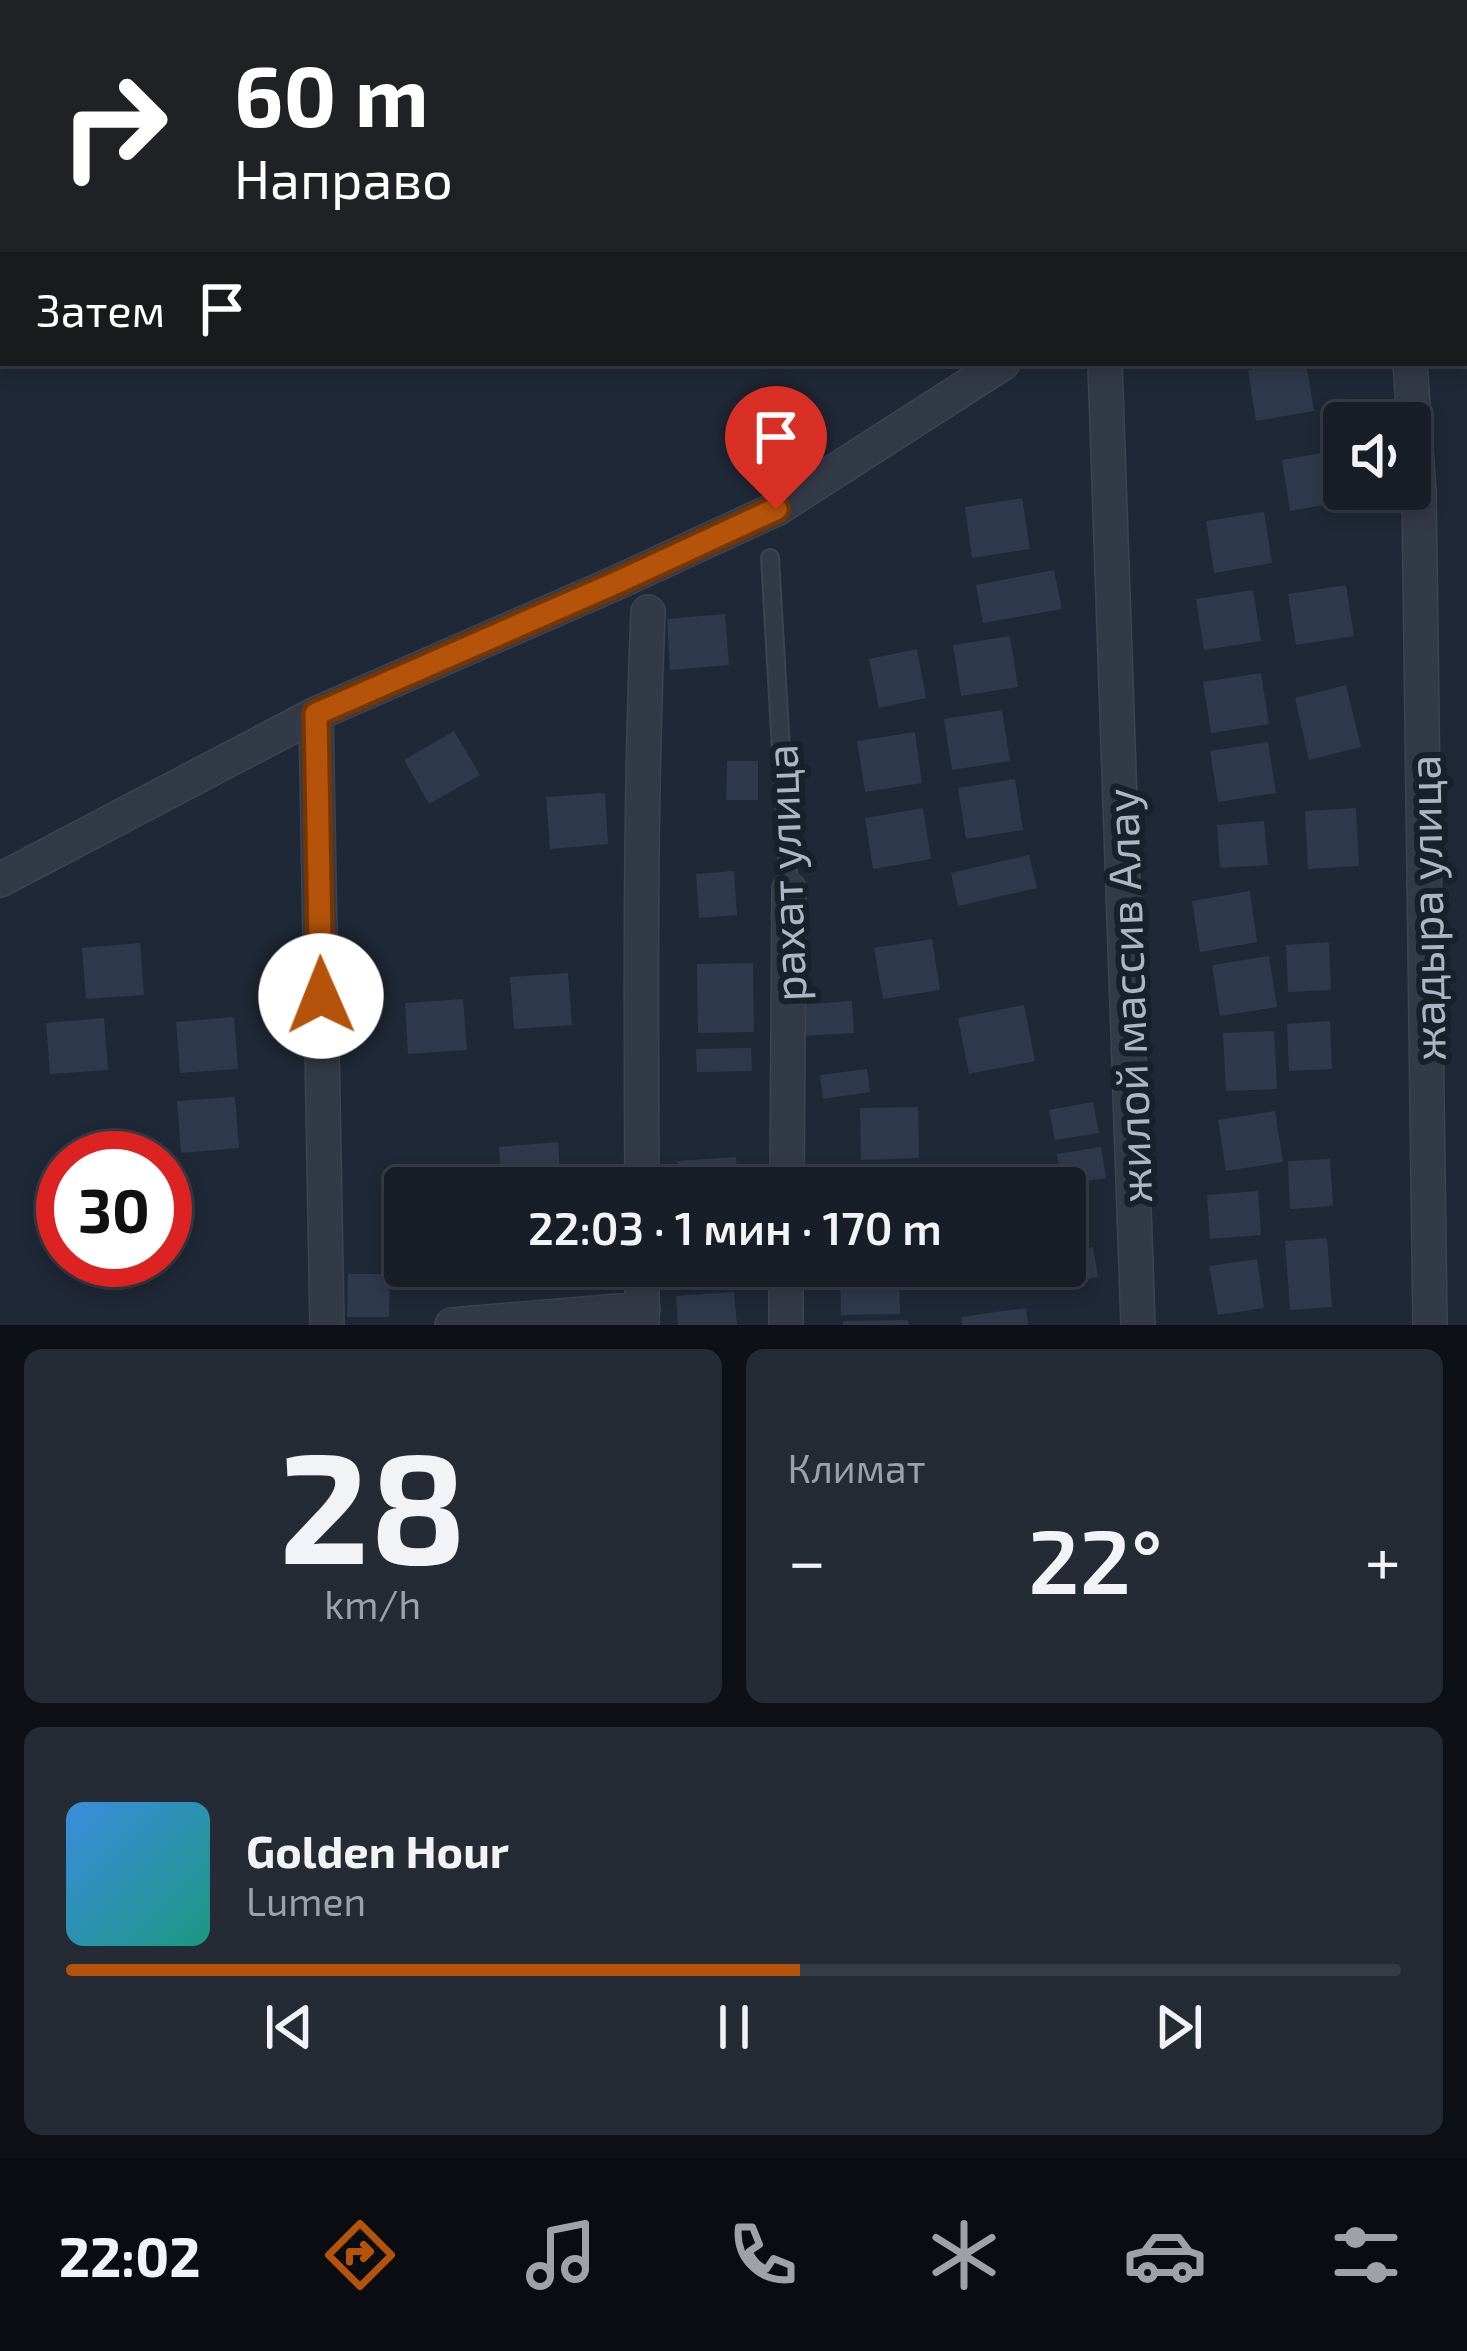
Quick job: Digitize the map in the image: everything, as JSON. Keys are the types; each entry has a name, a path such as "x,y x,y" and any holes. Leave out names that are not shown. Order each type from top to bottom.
{"street":[{"path":"0,880 316,714 776,509 998,366"},
{"name":"жилой массив Алау","path":"1106,366 1138,1325"},
{"name":"жадыра улица","path":"1410,366 1419,492 1430,1325"},
{"path":"642,1167 648,612"},
{"path":"316,714 327,1325"},
{"name":"рахат улица","path":"787,1167 789,889"},
{"path":"786,1287 786,1325"},
{"path":"452,1325 642,1317"}],"lane":[{"name":"рахат улица","path":"770,558 789,889"}],"building":[{"path":"1306,366 1314,411 1256,421 1248,370"},
{"path":"1323,453 1323,505 1290,511 1282,460"},
{"path":"1022,498 1030,549 972,558 965,507"},
{"path":"1264,512 1272,563 1214,573 1206,521"},
{"path":"1054,570 1062,609 983,623 976,585"},
{"path":"1346,585 1354,636 1296,645 1288,594"},
{"path":"1253,590 1261,641 1204,650 1196,599"},
{"path":"725,614 729,665 670,670 667,619"},
{"path":"1010,636 1018,687 961,696 953,645"},
{"path":"917,649 926,698 879,708 869,659"},
{"path":"1261,673 1269,724 1211,733 1203,682"},
{"path":"1346,685 1361,747 1309,760 1295,698"},
{"path":"1002,710 1010,761 952,770 944,719"},
{"path":"454,731 480,775 429,804 404,760"},
{"path":"915,732 922,783 865,792 857,741"},
{"path":"1268,742 1276,793 1218,802 1210,751"},
{"path":"727,761 758,761 758,800 726,800"},
{"path":"1015,779 1023,830 966,839 958,788"},
{"path":"605,793 608,844 550,849 546,797"},
{"path":"923,808 931,859 873,869 865,818"},
{"path":"1356,808 1359,866 1308,869 1305,811"},
{"path":"1264,821 1268,865 1220,868 1217,825"},
{"path":"1029,855 1037,888 958,906 951,873"},
{"path":"734,871 737,915 699,918 696,874"},
{"path":"1250,891 1257,942 1200,952 1192,901"},
{"path":"932,939 940,990 883,999 874,948"},
{"path":"1329,942 1331,990 1288,992 1286,945"},
{"path":"140,943 144,995 86,999 82,948"},
{"path":"1269,956 1277,1007 1220,1016 1212,965"},
{"path":"753,963 754,1032 698,1033 697,964"},
{"path":"568,973 572,1025 514,1029 510,977"},
{"path":"463,999 467,1050 408,1054 405,1003"},
{"path":"852,1001 854,1033 801,1036 799,1005"},
{"path":"1024,1005 1035,1061 969,1074 958,1018"},
{"path":"234,1017 238,1069 180,1073 176,1022"},
{"path":"104,1018 108,1070 50,1074 46,1023"},
{"path":"1330,1021 1332,1069 1289,1071 1287,1024"},
{"path":"1274,1031 1277,1089 1226,1091 1223,1033"},
{"path":"751,1048 752,1071 697,1072 696,1049"},
{"path":"867,1069 870,1092 823,1099 820,1075"},
{"path":"235,1097 239,1148 192,1152 192,1131 179,1131 177,1101"},
{"path":"1093,1102 1099,1133 1055,1140 1049,1110"},
{"path":"918,1107 919,1158 861,1160 860,1108"},
{"path":"1275,1111 1283,1162 1226,1171 1218,1120"},
{"path":"558,1142 560,1167 500,1167 499,1147"},
{"path":"1101,1147 1106,1178 1086,1181 1086,1167 1059,1167 1057,1154"},
{"path":"736,1157 737,1167 678,1167 677,1161"},
{"path":"1330,1159 1333,1206 1290,1209 1288,1161"},
{"path":"1258,1191 1261,1235 1210,1239 1207,1195"},
{"path":"1327,1238 1332,1307 1290,1310 1285,1241"},
{"path":"1093,1247 1098,1277 1086,1279 1086,1248"},
{"path":"1257,1259 1264,1308 1218,1315 1209,1266"},
{"path":"348,1274 384,1274 384,1287 390,1287 389,1317 347,1317"},
{"path":"840,1287 899,1287 900,1314 841,1315"},
{"path":"734,1292 737,1325 678,1325 676,1296"},
{"path":"1026,1308 1028,1325 962,1325 961,1317"},
{"path":"908,1320 909,1325 843,1325 843,1321"}],"route":[{"path":"321,996 316,714 776,509"}]}
